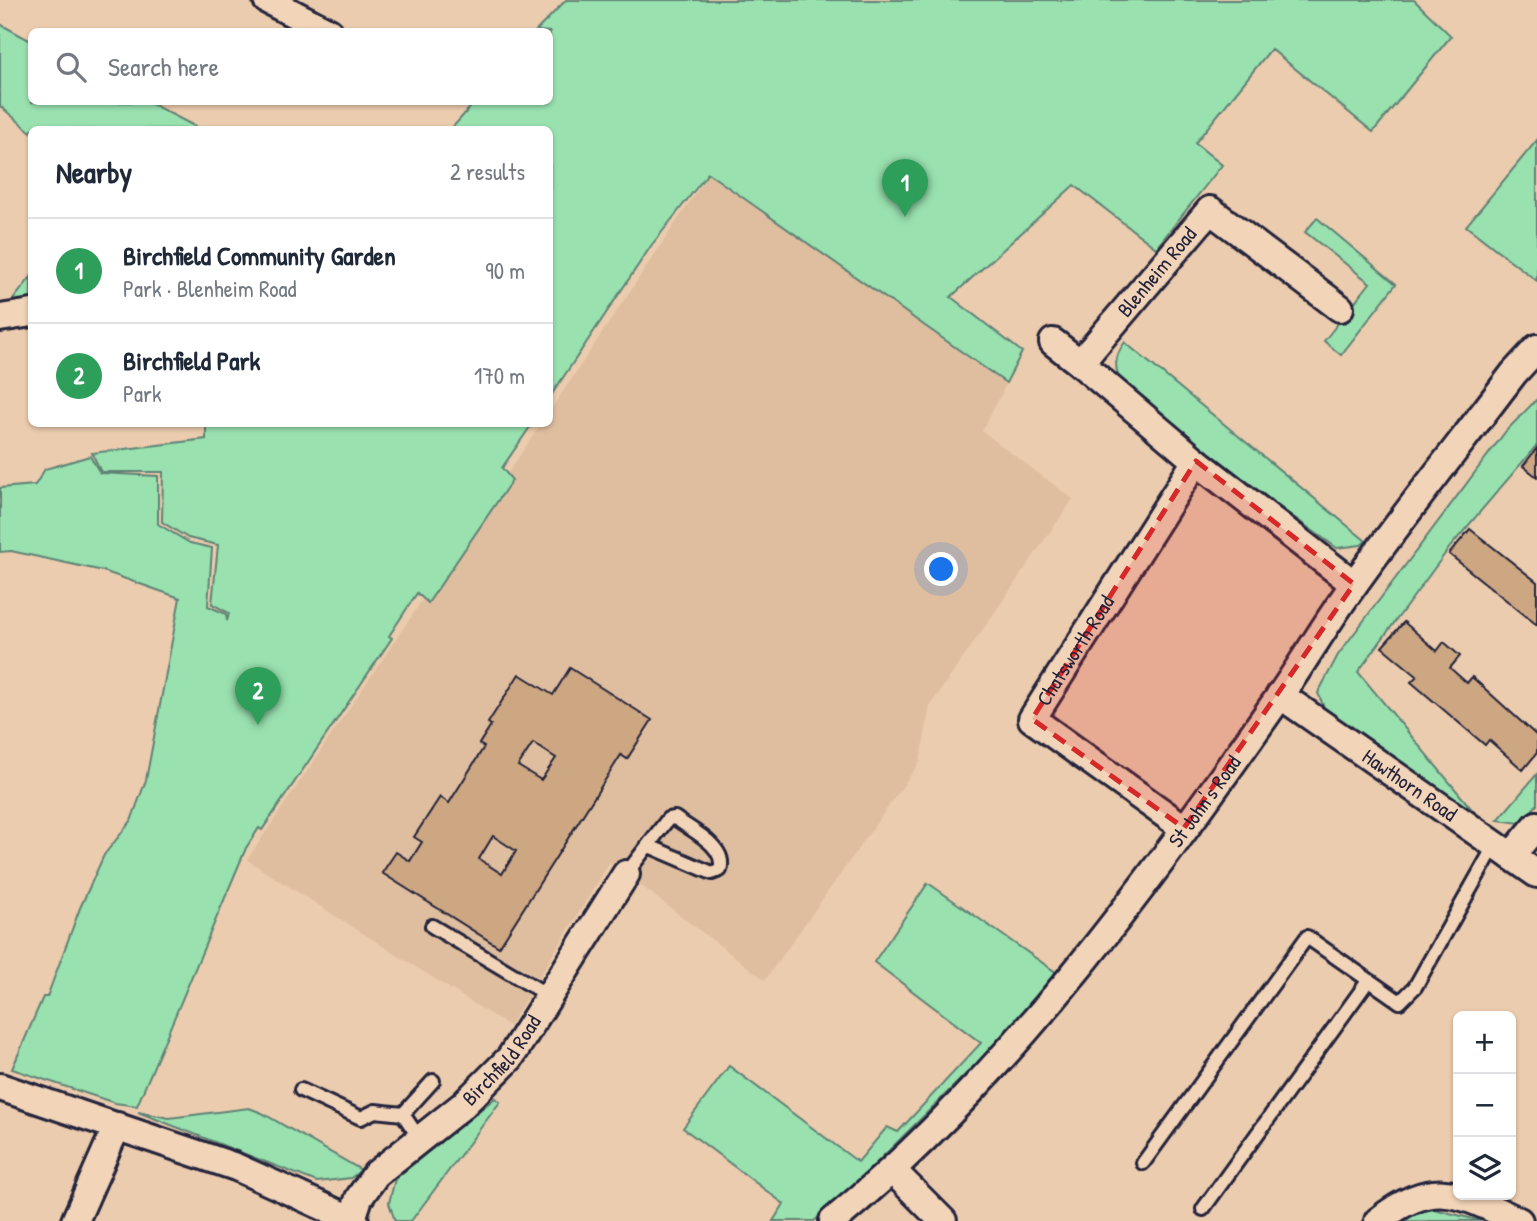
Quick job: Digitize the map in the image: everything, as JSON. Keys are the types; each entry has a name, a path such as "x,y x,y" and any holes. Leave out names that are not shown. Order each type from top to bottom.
{"street":[{"path":"267,0 321,28"},
{"name":"Blenheim Road","path":"1080,363 1210,210 1340,308"},
{"path":"0,318 28,314"},
{"path":"1053,342 1196,461 1354,583"},
{"name":"St John's Road","path":"833,1221 893,1171 1040,1016 1184,828 1280,695 1354,583 1514,373 1537,348"},
{"name":"Chatsworth Road","path":"1184,828 1032,719 1196,461"},
{"name":"Hawthorn Road","path":"1280,695 1537,874"},
{"path":"1503,851 1537,825"},
{"name":"Birchfield Road","path":"0,1087 236,1167 354,1220 359,1198 376,1174 421,1141 496,1074 626,874"},
{"path":"75,1221 117,1126"},
{"path":"893,1171 943,1221"},
{"path":"1378,1221 1401,1203 1438,1191 1468,1197 1519,1221"}],"lane":[{"path":"626,874 668,819 675,818 720,852 723,862 720,870 712,873 649,846"},
{"path":"1143,1163 1307,937 1400,1002 1415,987 1503,851"},
{"path":"432,926 549,996"},
{"path":"1203,1209 1368,981"},
{"path":"403,1114 433,1081"},
{"path":"301,1090 361,1118 375,1111 403,1114"},
{"path":"403,1114 421,1141"}],"highlighted area":[{"path":"1196,461 1354,584 1184,828 1032,719"}],"shaded area":[{"path":"709,173 1006,385 982,431 1073,499 930,706 920,762 765,980 610,862 509,1026 247,860 539,427 553,427 553,407"}],"green space":[{"path":"566,0 1414,0 1451,36 1373,132 1271,49 1195,143 1222,165 1156,248 1074,185 951,297 1022,352 1006,383 708,173 651,246 553,393 553,126 454,126 472,105 553,105 553,28 539,28"},
{"path":"0,24 28,39 28,105 154,105 194,126 28,126 28,129 0,106"},
{"path":"1537,140 1537,281 1466,226"},
{"path":"1317,218 1396,284 1341,355 1324,341 1370,283 1305,232"},
{"path":"28,281 28,302 9,305"},
{"path":"1125,342 1366,541 1361,545 1337,548 1209,457 1121,384 1116,362"},
{"path":"1537,399 1537,445 1450,547 1358,672 1480,819 1325,710 1318,693 1338,655 1506,431"},
{"path":"206,427 530,427 502,468 512,480 428,603 417,593 389,636 392,638 262,830 259,828 246,848 137,1106 115,1103 12,1069 43,997 47,997 80,908 104,855 131,821 146,780 180,598 103,571 11,551 0,552 0,488 35,485 45,469 90,456 100,473 158,476 158,524 190,543 212,548 208,606 226,614 227,621 229,613 212,604 218,545 188,538 162,522 163,472 101,472 92,453 206,439"},
{"path":"1537,774 1537,805 1520,823 1498,820"},
{"path":"928,883 1057,973 990,1050 839,1200 814,1221 773,1221 784,1204 683,1128 729,1066 858,1162 887,1127 898,1132 981,1043 874,962"},
{"path":"495,1098 500,1102 411,1221 395,1221 389,1203 395,1179"},
{"path":"249,1108 361,1170 351,1178 317,1182 138,1112 169,1118"},
{"path":"1426,1207 1481,1221 1396,1221"}],"building":[{"path":"1537,448 1537,477 1523,466"},
{"path":"1470,529 1537,582 1537,625 1449,554"},
{"path":"1404,622 1437,651 1444,642 1460,656 1450,668 1467,683 1472,677 1537,736 1537,753 1523,770 1489,740 1485,745 1411,682 1417,676 1382,647"},
{"path":"570,668 652,720 627,759 621,755 499,947 382,873 396,852 410,861 422,842 414,837 440,797 449,803 484,747 479,744 491,725 488,723 519,674 553,695","holes":["533,743 556,758 541,780 518,766","493,836 516,851 502,874 479,859"]}],"place":[{"name":"Birchfield Community Garden","path":"905,217"},
{"name":"Birchfield Park","path":"258,725"}]}
